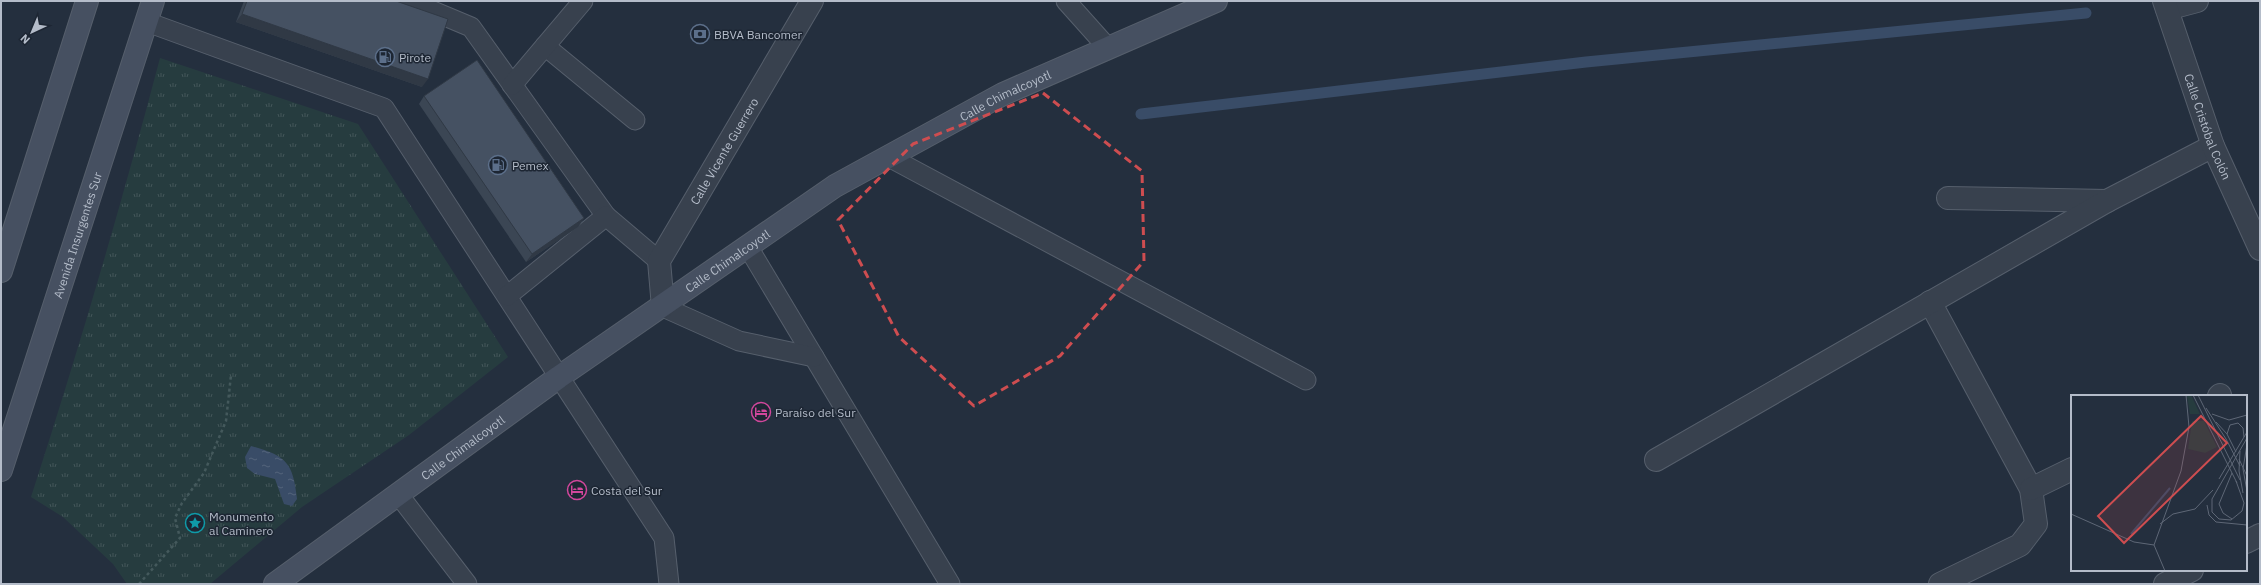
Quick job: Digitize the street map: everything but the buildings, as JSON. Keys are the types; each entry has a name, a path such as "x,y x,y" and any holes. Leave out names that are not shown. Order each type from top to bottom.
{"main road":[{"path":"1,271 87,1"},
{"name":"Avenida Insurgentes Sur","path":"1,470 153,1"},
{"name":"Calle Chimalcoyotl","path":"275,584 559,377 835,186 1003,94 1216,1"}],"street":[{"name":"Calle Vicente Guerrero","path":"659,261 812,1"},
{"path":"2166,5 2197,1"},
{"name":"Calle Cristóbal Colón","path":"2166,5 2213,146 2260,249"},
{"path":"1656,460 2107,201 2213,146"},
{"path":"1948,198 2107,201"},
{"path":"659,261 663,306"},
{"path":"1930,302 2031,489 2036,524 2020,545 1940,584"},
{"path":"2031,489 2071,469"},
{"path":"2247,542 2260,535"},
{"path":"2165,584 2190,571"}],"lane":[{"path":"409,1 471,27 606,216 659,261"},
{"path":"512,85 583,1"},
{"path":"1066,1 1108,48"},
{"path":"146,22 384,108 664,538 669,584"},
{"path":"545,46 635,120"},
{"path":"889,157 1306,380"},
{"path":"507,296 606,216"},
{"path":"748,247 950,584"},
{"path":"663,306 739,341 814,357"},
{"path":"398,494 467,584"}],"path":[{"path":"140,584 180,538 175,518 182,503 204,474 226,420 231,375"}],"highlighted area":[{"path":"1043,93 1142,171 1144,261 1060,356 974,406 899,337 838,220 913,144"}],"green space":[{"path":"160,58 358,124 508,357 409,435 302,507 210,584 127,584 113,564 63,517 31,497 66,388 130,169"}],"water":[{"path":"251,446 272,453 286,462 293,477 297,499 292,506 284,504 275,479 255,474 247,468 245,457"}],"waterway":[{"path":"1141,114 1586,62 2086,13"}],"place":[{"name":"BBVA Bancomer","path":"700,34"},
{"name":"Pirote","path":"385,57"},
{"name":"Pemex","path":"498,165"},
{"name":"Paraíso del Sur","path":"761,412"},
{"name":"Costa del Sur","path":"577,490"},
{"name":"Monumento al Caminero","path":"195,523"}]}
